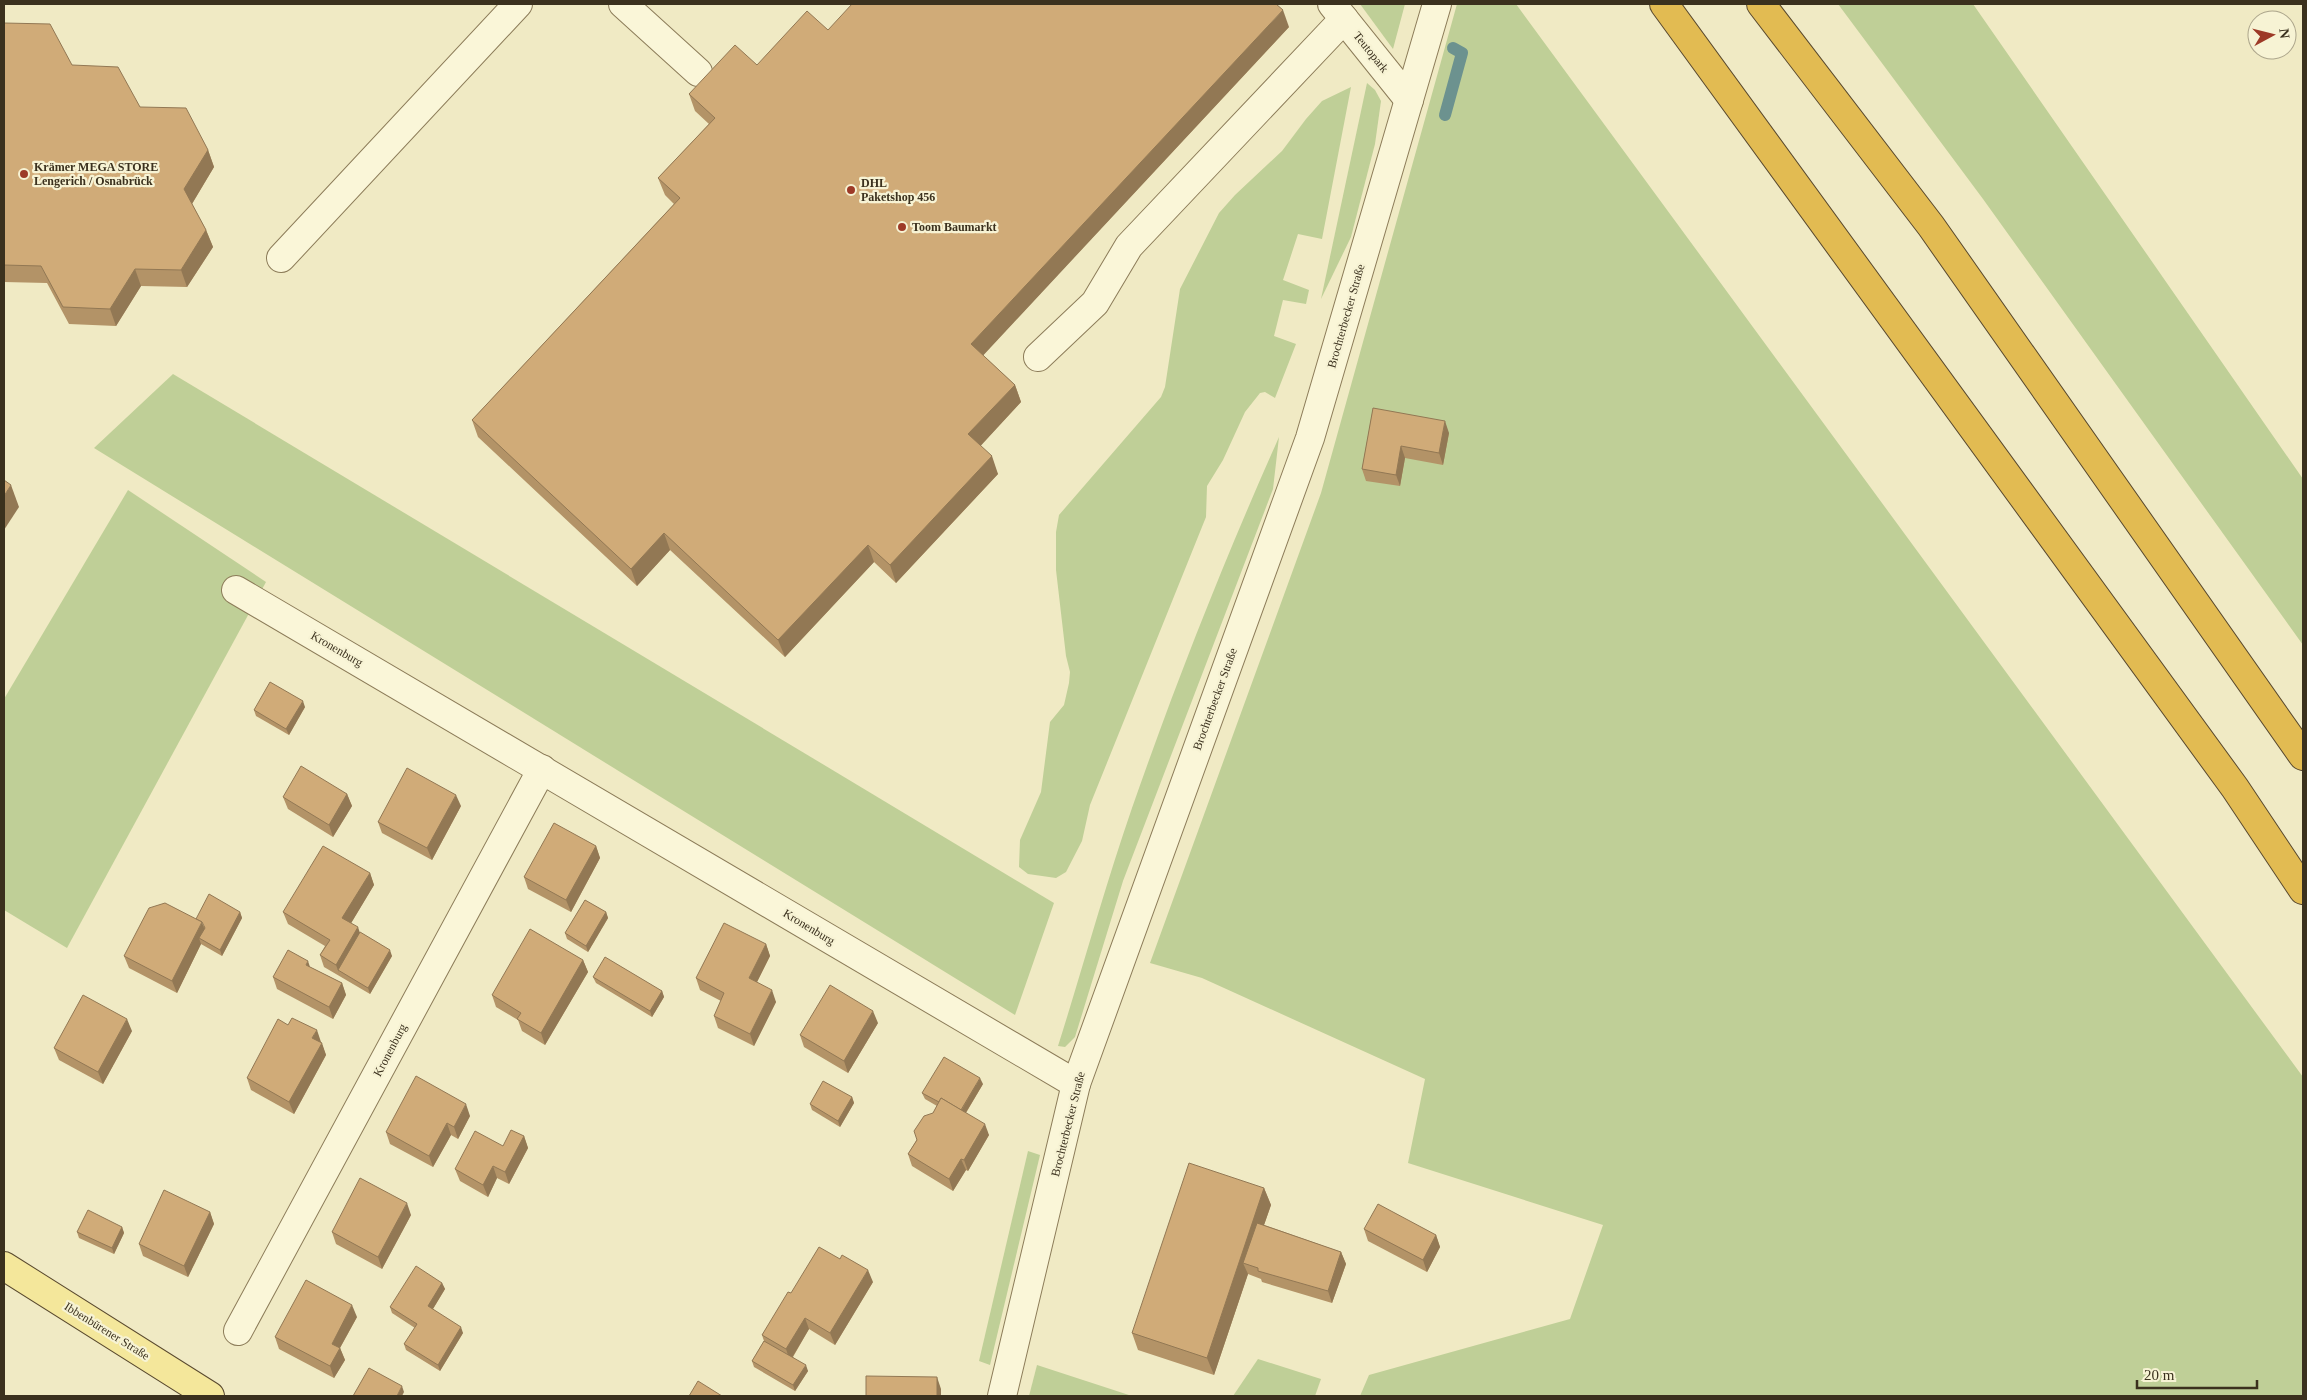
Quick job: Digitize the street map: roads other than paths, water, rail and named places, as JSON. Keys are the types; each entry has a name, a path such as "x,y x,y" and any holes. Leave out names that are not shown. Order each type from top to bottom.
{"highway":[{"path":"1664,4 2235,788 2303,890"},
{"path":"1761,4 1931,226 2303,756"}],"main road":[{"name":"Ibbenbürener Straße","path":"4,1266 210,1396"}],"street":[{"path":"281,258 518,4"},
{"path":"624,4 698,72"},
{"name":"Brochterbecker Straße","path":"1002,1396 1076,1084 1310,438 1437,4"},
{"path":"1038,357 1096,303 1129,246 1338,11"},
{"name":"Teutopark","path":"1338,11 1410,100"},
{"name":"Kronenburg","path":"236,590 1076,1084"},
{"name":"Kronenburg","path":"238,1331 542,769"}],"waterway":[{"path":"1445,115 1462,53 1453,48"}],"place":[{"name":"Krämer MEGA STORE Lengerich / Osnabrück","path":"24,174"},
{"name":"DHL Paketshop 456","path":"851,190"},
{"name":"Toom Baumarkt","path":"902,227"}]}
